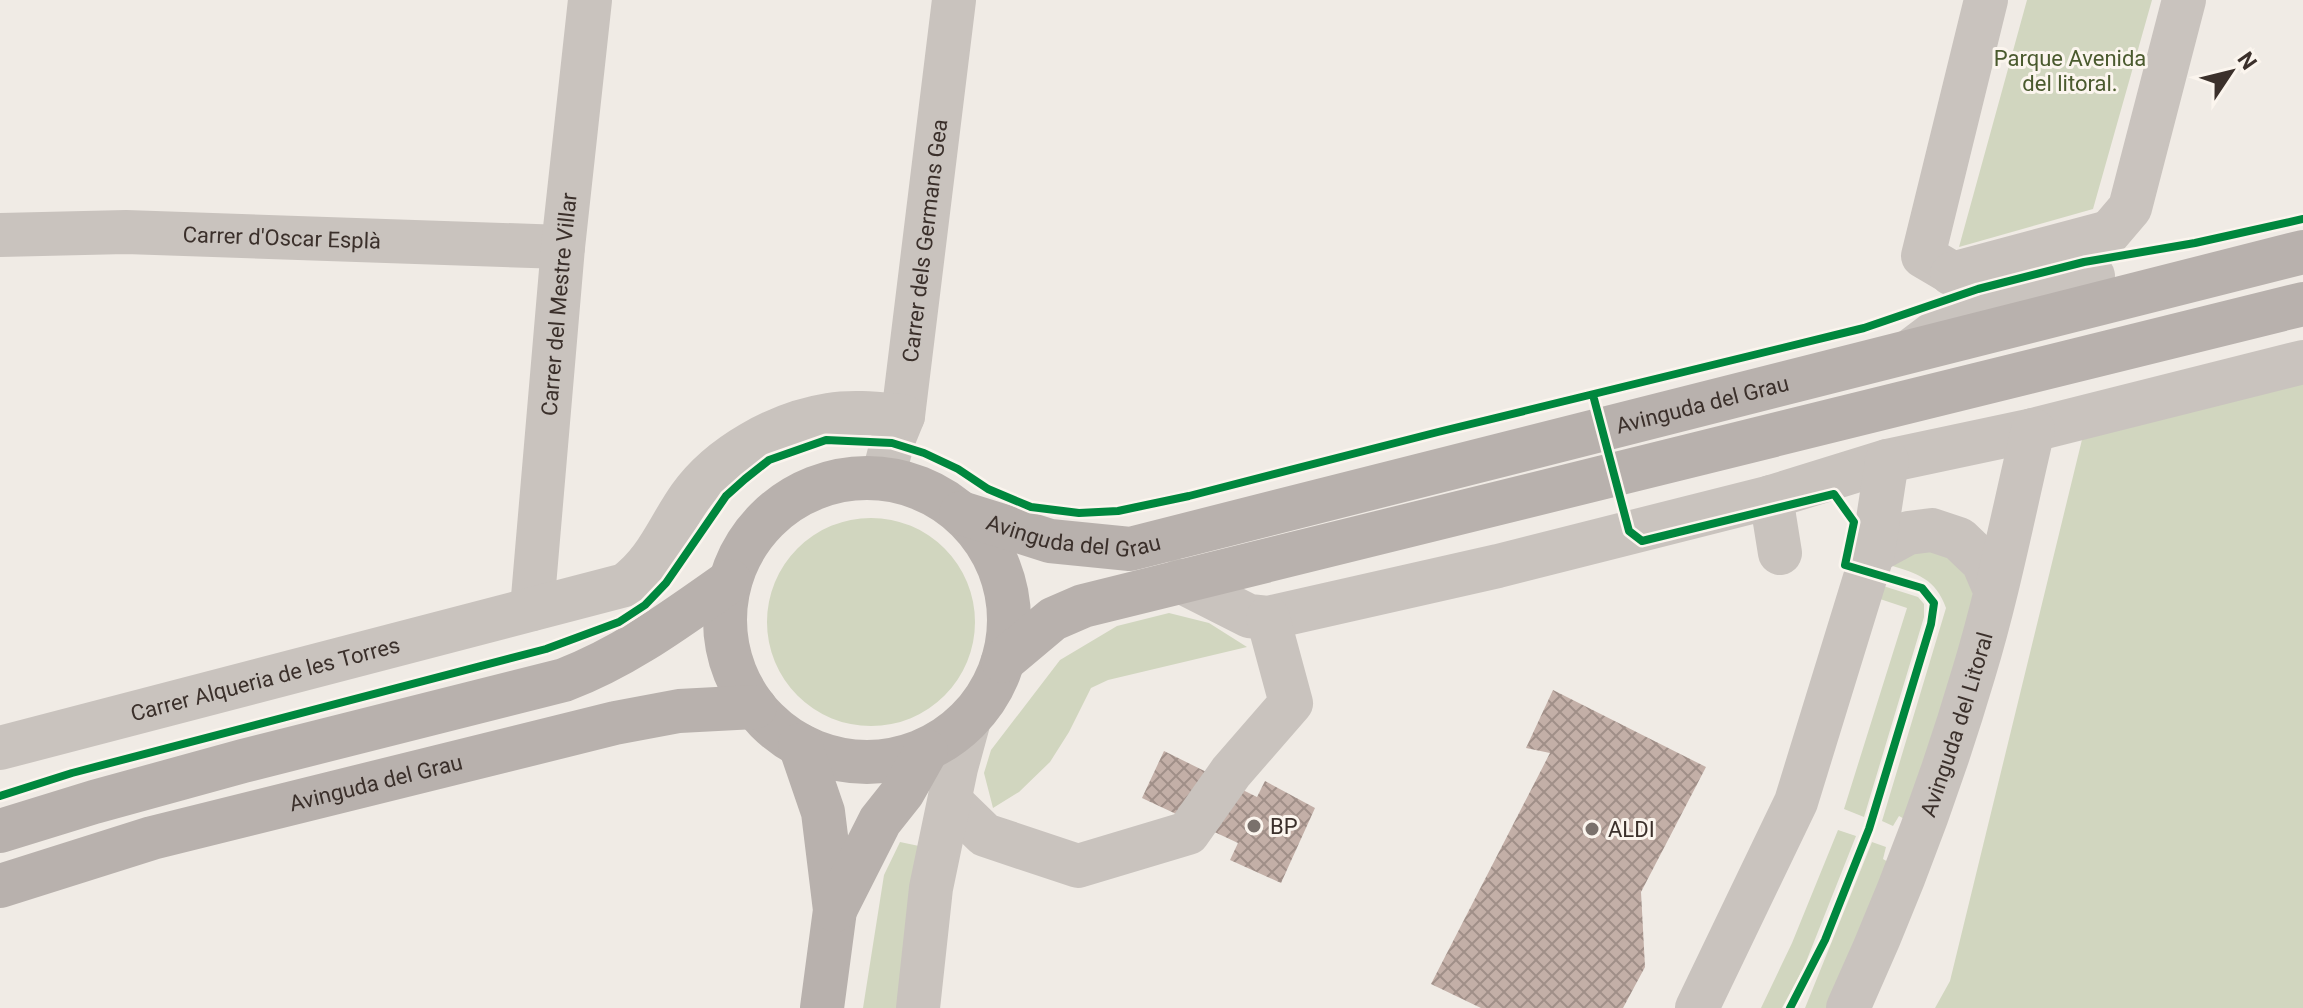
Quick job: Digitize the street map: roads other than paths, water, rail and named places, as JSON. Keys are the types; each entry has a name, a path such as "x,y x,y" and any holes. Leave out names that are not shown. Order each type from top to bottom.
{"main road":[{"name":"Avinguda del Grau","path":"961,513 1050,541 1130,549 2303,252"},
{"name":"Avinguda del Grau","path":"1003,661 1053,619 1083,606 2303,304"},
{"path":"883,478 925,490 961,513 988,544 1004,581 1009,622 1003,661 989,693 969,720 926,751 876,761 837,759 800,745 776,729 755,707 734,669 725,625 730,581 746,545 772,514 804,491 843,479 883,478"},
{"path":"0,831 228,765 564,680 625,653 730,581"},
{"name":"Avinguda del Grau","path":"0,886 152,838 615,723 679,711 755,707"},
{"path":"800,745 823,812 835,910 822,1008"},
{"path":"835,910 880,821 903,792 926,751"}],"street":[{"name":"Carrer del Mestre Villar","path":"532,609 563,247 590,0"},
{"name":"Carrer dels Germans Gea","path":"883,478 903,416 954,0"},
{"path":"1986,0 1923,256 1996,299"},
{"path":"2067,282 2130,208 2184,0"},
{"name":"Carrer d'Oscar Esplà","path":"0,235 126,232 563,247"},
{"path":"1952,274 2109,232"},
{"path":"1913,349 1971,305 2101,275 2139,293"},
{"path":"1180,581 1249,616 1268,618 1498,566 1771,497 1887,461 2033,430 2303,362"},
{"path":"532,609 609,590 635,577 657,553 691,495 725,461 756,441 805,421 829,415 903,416"},
{"name":"Avinguda del Litoral","path":"1848,1008 1915,850 1974,671 2033,430"},
{"path":"1697,1008 1796,802 1873,552 1887,461"},
{"path":"1771,497 1780,553"},
{"path":"1873,552 1908,533 1932,530 1959,539 1983,562 1995,590"},
{"name":"Carrer Alqueria de les Torres","path":"0,748 532,609"},
{"path":"950,801 985,835 1078,866 1188,833 1231,772 1291,703 1268,618"},
{"path":"918,1008 931,888 969,720"}],"place":[{"name":"BP","path":"1254,826"},
{"name":"ALDI","path":"1592,829"}],"park label":[{"name":"Parque Avenida del litoral.","path":"2070,70"}]}
